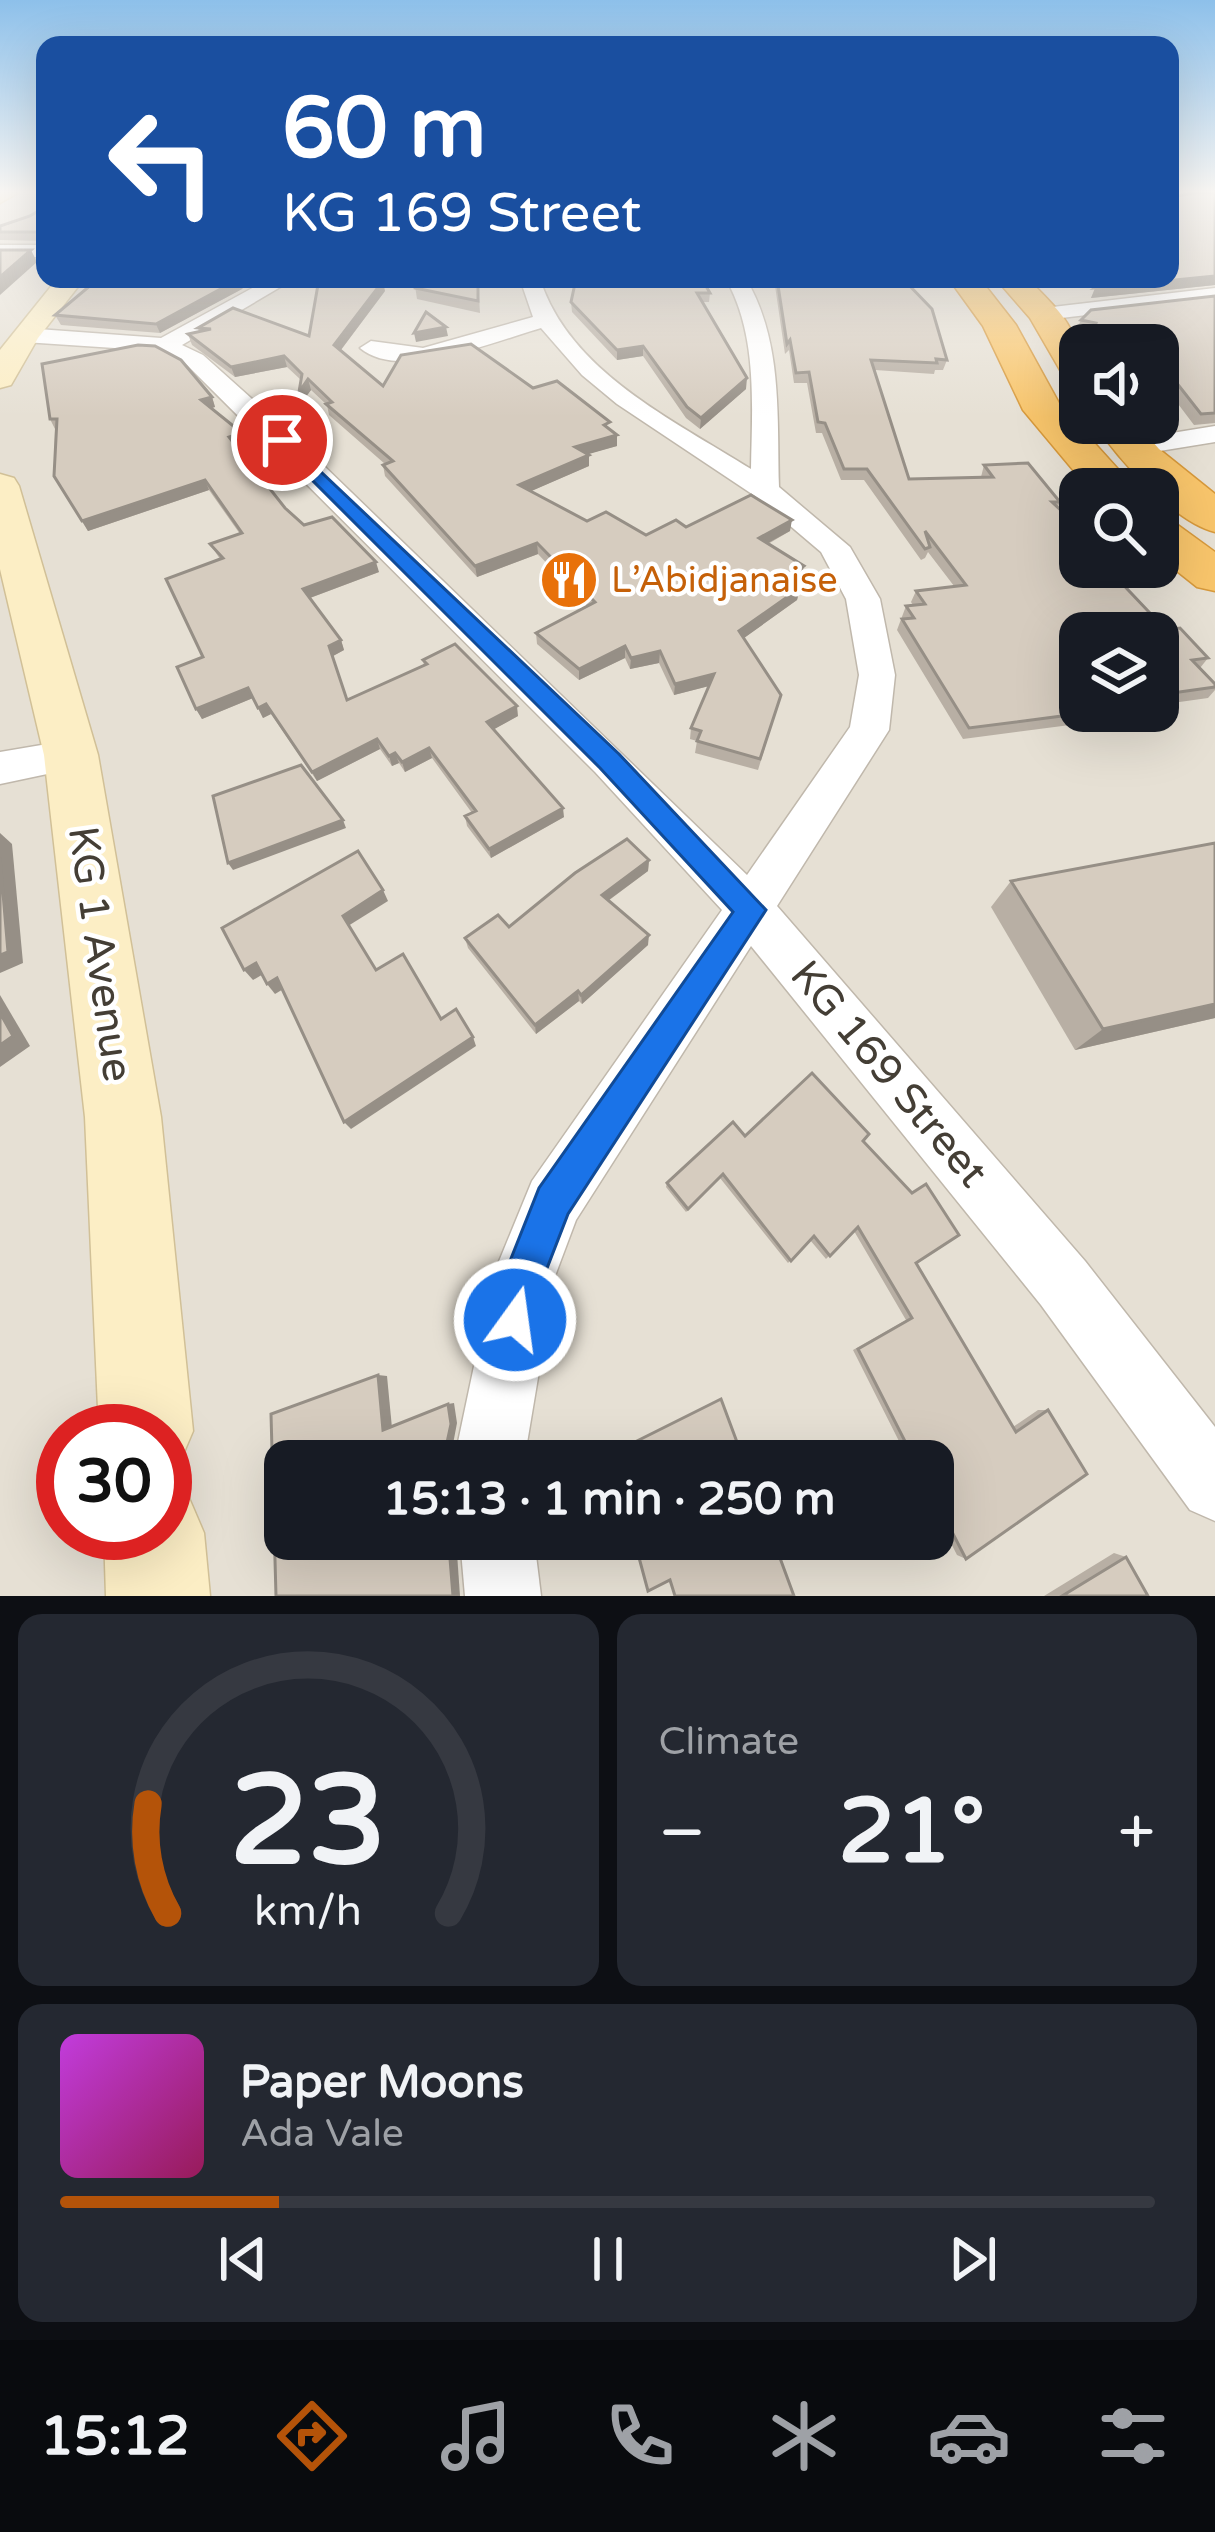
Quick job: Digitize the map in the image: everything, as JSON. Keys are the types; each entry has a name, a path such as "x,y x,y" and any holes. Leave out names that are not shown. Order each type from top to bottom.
{"highway":[{"path":"971,288 998,325 1043,410 1094,468"},
{"path":"1019,288 1044,314 1059,339"},
{"path":"1135,444 1215,518"},
{"path":"1179,549 1215,577"}],"street":[{"path":"0,378 24,335 63,288"},
{"path":"165,345 268,288"},
{"path":"493,1440 524,1276 553,1202 868,730 877,675 862,599 834,547 765,490 568,353 542,321 531,288"},
{"path":"741,288 751,304 761,371 765,490"},
{"path":"1044,314 1215,294"},
{"path":"371,348 424,355 542,321"},
{"name":"KG 169 Street","path":"24,335 165,345 196,360 282,440 609,761 751,910 1063,1283 1215,1485"},
{"path":"1179,434 1215,434"},
{"name":"KG 1 Avenue","path":"0,486 70,755 123,1117 144,1404"},
{"path":"0,768 70,755"},
{"path":"156,1560 158,1596"},
{"path":"499,1560 503,1596"}],"shaded area":[{"path":"0,267 36,267 36,288 1179,288 1179,267 1215,267 1215,1596 0,1596"}],"building":[{"path":"1179,267 1215,267 1215,276 1179,280"},
{"path":"87,288 222,288 156,324 55,315"},
{"path":"317,288 378,288 334,345 383,386 401,355 471,344 533,388 557,381 610,422 604,425 617,435 575,447 589,455 519,485 587,521 606,512 646,535 676,520 686,527 751,495 792,520 759,538 804,566 787,579 800,588 739,631 781,695 760,759 697,741 701,731 691,728 714,674 675,684 660,651 631,658 625,646 579,669 536,633 595,602 537,543 475,566 383,465 393,461 326,404 332,402 308,379 299,392 302,374 284,356 231,367 188,334 211,329 198,328 233,308 309,336"},
{"path":"415,288 478,288 478,301"},
{"path":"574,288 707,288 710,293 697,293 747,378 701,418 687,407 643,346 617,350 571,302"},
{"path":"778,288 912,288 932,309 947,360 871,360 909,479 993,477 984,465 1028,463 1059,501 1052,502 1059,508 1059,588 1126,588 1149,612 1059,612 1059,716 969,728 902,619 914,618 906,606 925,604 916,591 966,585 925,531 930,547 925,549 867,469 844,469 825,423 818,422 809,372 796,373 790,340 787,344"},
{"path":"1215,296 1215,413 1201,414 1179,386 1179,324 1081,320 1091,310"},
{"path":"426,312 446,327 414,333"},
{"path":"138,345 155,346 181,360 212,397 201,400 242,433 229,437 285,508 304,525 332,517 376,562 303,589 341,640 329,646 347,700 427,664 423,660 455,644 517,706 487,722 563,808 489,849 465,816 476,811 429,748 402,762 395,753 389,756 377,739 312,772 266,704 258,708 248,688 196,709 177,667 203,657 166,579 223,558 210,544 242,533 205,480 82,521 54,476 57,419 50,419 42,364"},
{"path":"1179,628 1208,658 1192,660 1215,687 1179,692"},
{"path":"301,765 343,820 228,863 213,796"},
{"path":"627,839 649,860 602,895 649,935 581,995 578,991 535,1025 465,938 498,915 509,927 575,873"},
{"path":"1215,843 1215,1004 1103,1029 1011,881"},
{"path":"358,851 383,890 343,916 376,970 403,954 441,1019 456,1009 473,1037 344,1122 277,978 267,984 256,963 244,970 222,928"},
{"path":"0,858 8,952 0,955"},
{"path":"0,1013 13,1036 0,1045"},
{"path":"812,1073 869,1134 863,1141 912,1193 926,1184 959,1235 916,1263 1016,1432 1048,1410 1087,1474 966,1559 954,1536 954,1440 904,1440 858,1349 912,1318 858,1227 830,1256 814,1236 791,1261 723,1174 688,1209 667,1183 733,1122 745,1136"},
{"path":"378,1375 383,1430 448,1404 451,1424 448,1440 272,1440 271,1414"},
{"path":"721,1399 736,1440 639,1440"},
{"path":"1126,1557 1148,1596 1062,1596"},
{"path":"275,1560 450,1560 453,1596 276,1596"},
{"path":"640,1560 781,1560 794,1596 675,1596 670,1580 648,1591"}],"place":[{"name":"L’Abidjanaise","path":"569,580"}],"route":[{"path":"282,440 609,761 751,910 553,1202 524,1276 515,1320"}]}
